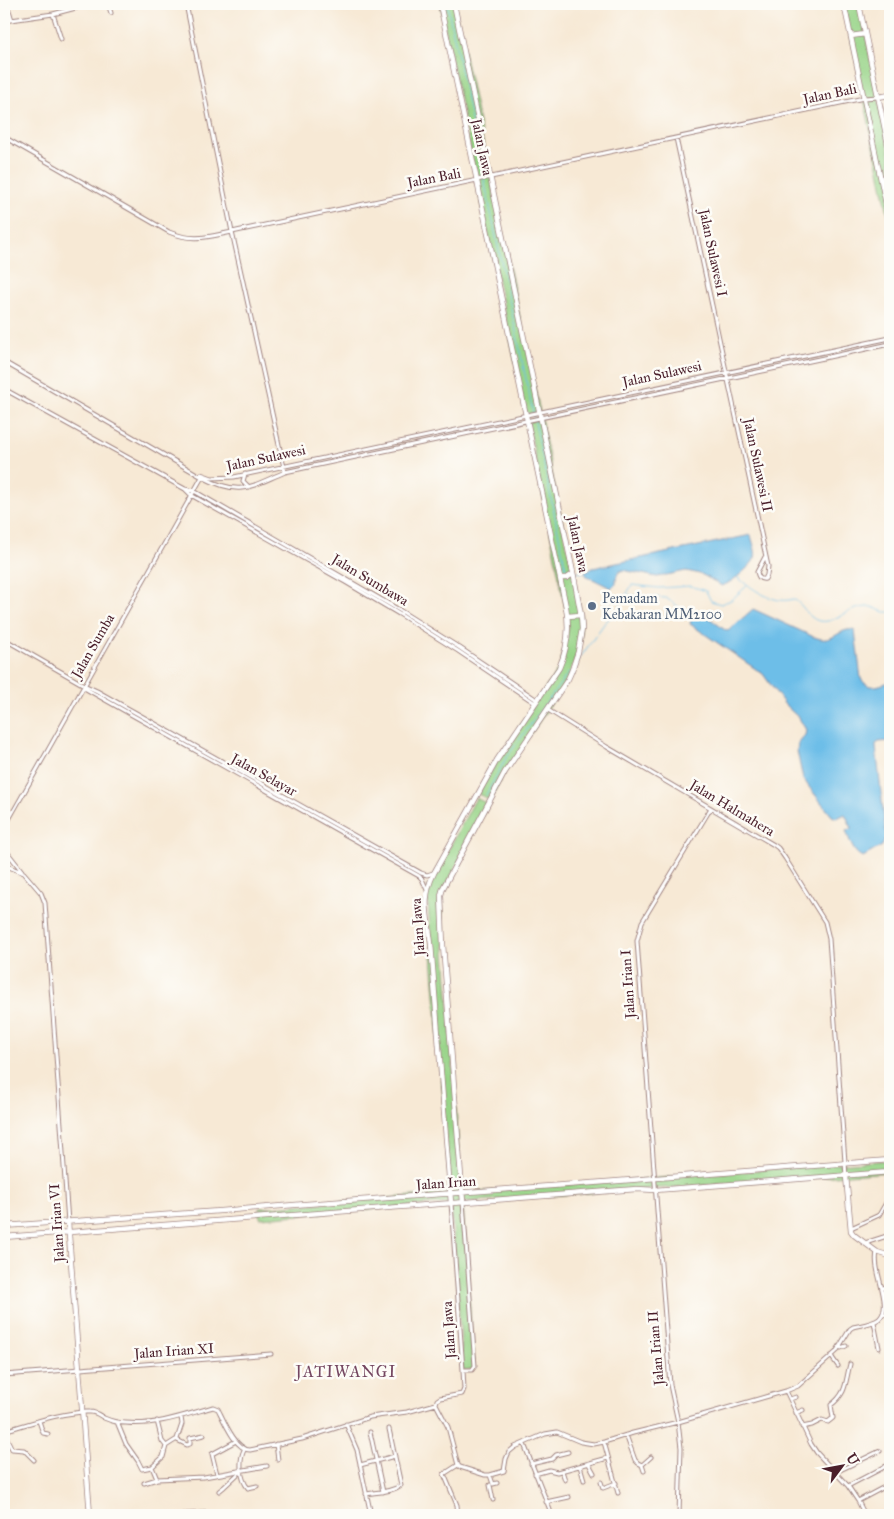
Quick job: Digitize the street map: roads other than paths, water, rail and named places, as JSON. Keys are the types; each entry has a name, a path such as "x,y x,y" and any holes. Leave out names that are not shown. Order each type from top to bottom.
{"street":[{"path":"7,4 12,20"},
{"path":"4,21 53,14 91,4"},
{"path":"108,4 111,13"},
{"path":"186,4 232,232 285,472"},
{"name":"Jalan Jawa","path":"440,4 528,414 568,616 568,637 562,661 554,677 497,760 434,873 426,897 463,1370 472,1370 475,1366 443,945 441,895 505,772 568,679 576,662 581,640 581,615 454,4"},
{"path":"844,4 890,223"},
{"path":"859,4 890,154"},
{"path":"53,14 61,39"},
{"path":"851,36 865,34"},
{"name":"Jalan Bali","path":"4,137 174,234 190,239 232,232 864,98 890,95"},
{"name":"Jalan Sulawesi I","path":"676,138 728,378"},
{"name":"Jalan Sulawesi","path":"198,473 212,478 245,474 890,338"},
{"name":"Jalan Sulawesi","path":"198,473 202,477 222,486 232,488 250,487 285,472 890,344"},
{"path":"4,362 198,473"},
{"name":"Jalan Sulawesi II","path":"728,378 768,570 767,575 762,579 757,572 765,557"},
{"name":"Jalan Sumbawa","path":"4,388 185,489 191,495 333,573"},
{"path":"245,474 244,481 250,487"},
{"name":"Jalan Sumba","path":"4,828 202,477"},
{"name":"Jalan Sumbawa","path":"185,489 194,491 460,648 536,702"},
{"path":"560,578 568,578 574,574"},
{"path":"568,616 581,615"},
{"name":"Jalan Selayar","path":"4,639 84,685 86,689 215,759 377,851 424,874 434,873"},
{"name":"Jalan Halmahera","path":"548,710 778,848 820,914 827,929 846,1176"},
{"name":"Jalan Irian I","path":"654,1178 637,941 642,922 711,808"},
{"name":"Jalan Irian VI","path":"4,848 44,898 90,1515"},
{"path":"4,865 24,873"},
{"name":"Jalan Selayar","path":"409,868 421,877 427,890"},
{"path":"441,1072 453,1072"},
{"name":"Jalan Irian","path":"4,1226 890,1160"},
{"name":"Jalan Irian","path":"4,1237 637,1189 655,1190 890,1172"},
{"path":"846,1176 850,1229 865,1244 877,1252 890,1256"},
{"name":"Jalan Irian II","path":"654,1178 670,1385 678,1422 681,1448 679,1515"},
{"path":"850,1229 881,1213 890,1196"},
{"path":"259,1208 260,1218"},
{"path":"865,1244 890,1235"},
{"path":"436,1404 448,1427 458,1464 464,1470 490,1475 504,1471 509,1452 515,1447 545,1434 553,1432 562,1433 572,1439 588,1443 604,1442 798,1386 831,1356 851,1328 874,1322 884,1314 888,1304 876,1262 877,1252"},
{"path":"883,1288 890,1286"},
{"path":"884,1314 890,1316"},
{"path":"874,1322 879,1348"},
{"path":"839,1347 846,1346"},
{"name":"Jalan Irian XI","path":"4,1375 271,1354"},
{"path":"831,1356 838,1366"},
{"path":"802,1427 812,1425 821,1420 828,1422 832,1420 831,1406 844,1392 850,1364"},
{"path":"34,1460 24,1450 12,1449 4,1432 39,1421 82,1412 93,1412 117,1422 135,1424 181,1417 215,1407 218,1409 236,1441 244,1450 250,1450 302,1439 378,1415 407,1412 436,1404 440,1398 458,1396 464,1392 463,1370"},
{"path":"786,1390 802,1427 817,1453 848,1486 865,1515"},
{"path":"790,1399 796,1397"},
{"path":"796,1413 803,1410"},
{"path":"117,1422 126,1444 142,1469 152,1467 163,1457 166,1446 176,1440 182,1424 181,1417"},
{"path":"39,1421 44,1435 48,1434"},
{"path":"157,1421 162,1441 166,1446"},
{"path":"346,1424 357,1450 371,1515"},
{"path":"366,1494 382,1492 400,1487 401,1485 389,1428"},
{"path":"370,1432 382,1492"},
{"path":"176,1440 180,1440 184,1445 187,1445 190,1444 190,1438 204,1435"},
{"path":"626,1435 635,1460 642,1465 644,1471"},
{"path":"217,1474 212,1454 236,1441"},
{"path":"604,1442 618,1493"},
{"path":"276,1444 278,1460"},
{"path":"524,1444 550,1510"},
{"path":"244,1450 241,1458 241,1471 246,1488 257,1486"},
{"path":"836,1472 880,1451"},
{"path":"532,1464 552,1459 556,1455 568,1452"},
{"path":"360,1465 395,1456"},
{"path":"642,1465 651,1457"},
{"path":"535,1474 549,1470 562,1471 608,1458"},
{"path":"458,1464 444,1474 457,1505 458,1515"},
{"path":"589,1464 594,1473"},
{"path":"848,1486 890,1464"},
{"path":"144,1483 157,1479 198,1477 267,1466"},
{"path":"580,1466 584,1480"},
{"path":"152,1467 157,1479"},
{"path":"219,1491 241,1471"},
{"path":"562,1471 565,1480"},
{"path":"490,1475 493,1500"},
{"path":"601,1482 602,1488 616,1483"},
{"path":"490,1485 497,1484"},
{"path":"858,1501 890,1484"},
{"path":"546,1502 569,1497"},
{"path":"181,1515 228,1512 235,1515"}],"water":[{"path":"751,535 755,558 740,574 722,586 703,575 686,571 657,577 623,570 616,577 616,584 611,588 587,576 585,573 593,568"},
{"path":"753,609 820,639 831,638 848,630 855,631 861,679 864,683 871,686 890,682 890,741 876,744 886,837 882,846 863,857 854,850 850,842 846,831 852,828 845,814 837,818 832,816 803,778 797,751 798,743 805,735 806,730 799,718 785,705 763,674 690,624 693,613 700,611 728,631"}],"waterway":[{"path":"447,4 566,569 569,572"},
{"path":"576,572 585,573"},
{"path":"737,577 747,585"},
{"path":"577,662 606,621 614,615 632,585 659,588 691,586 706,591 711,601 721,604 731,600 748,585 758,592 775,599 793,599 811,617 819,621 829,621 851,610 866,607 890,612"},
{"path":"627,595 666,598 692,616"},
{"path":"486,795 506,758 569,672"}],"place":[{"name":"Pemadam Kebakaran MM2100","path":"592,606"}],"district":[{"name":"JATIWANGI","path":"346,1371"}]}
